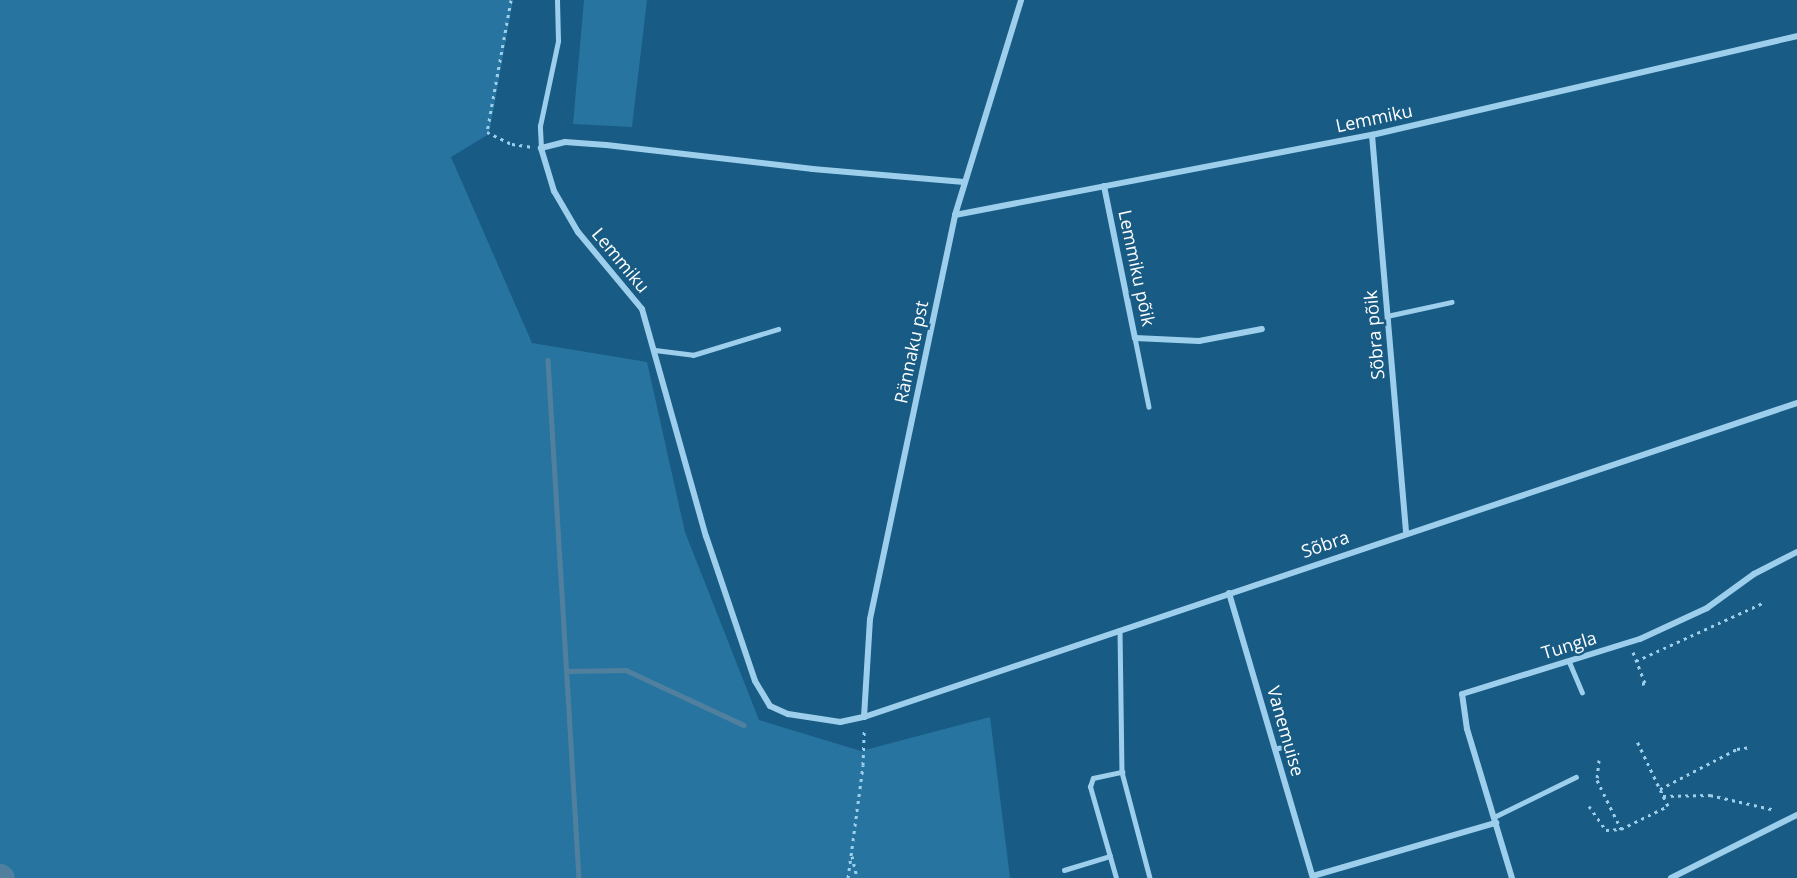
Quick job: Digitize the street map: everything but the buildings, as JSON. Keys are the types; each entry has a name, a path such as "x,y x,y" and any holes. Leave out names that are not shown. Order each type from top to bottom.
{"street":[{"name":"Rännaku pst","path":"864,717 870,619 955,214 1021,0"},
{"name":"Lemmiku","path":"955,214 1372,135 1797,36"},
{"name":"Sõbra põik","path":"1372,135 1406,532"},
{"path":"541,148 565,142 606,145 813,170 964,182"},
{"name":"Lemmiku","path":"541,148 554,191 578,232 642,309 706,536 755,681 770,706 788,714 840,722 864,717"},
{"name":"Lemmiku põik","path":"1104,186 1135,338 1199,341 1262,329"},
{"name":"Sõbra","path":"864,717 1406,532 1797,403"},
{"name":"Tungla","path":"1512,878 1467,729 1462,694 1629,642 1707,608 1754,574 1797,552"},
{"name":"Vanemuise","path":"1229,593 1313,877"},
{"path":"1671,878 1797,815"},
{"path":"1313,877 1495,820"}],"lane":[{"path":"541,148 540,126 558,41 557,0"},
{"path":"1388,316 1451,302"},
{"path":"655,350 693,355 778,329"},
{"path":"1135,338 1149,407"},
{"path":"1120,630 1122,772 1150,878"},
{"path":"1569,661 1582,692"},
{"path":"1275,749 1289,745"},
{"path":"1116,878 1090,787 1093,778 1122,772"},
{"path":"1495,820 1576,777"},
{"path":"1064,870 1110,856"}],"path":[{"path":"511,0 487,132 512,144 541,148"},
{"path":"1636,661 1765,602"},
{"path":"1629,642 1645,683 1641,684"},
{"path":"848,878 863,765 864,717"},
{"path":"1589,806 1606,830 1621,829 1668,806 1637,741"},
{"path":"1660,789 1737,749 1751,747"},
{"path":"1599,760 1597,780 1621,829"},
{"path":"1663,796 1710,795 1775,810"},
{"path":"851,855 857,878"}],"shaded area":[{"path":"0,0 513,0 489,134 451,157 532,343 647,362 685,532 759,720 861,751 990,717 1010,878 0,878"},
{"path":"584,0 647,0 632,127 573,124"}],"waterway":[{"path":"548,360 579,878"},
{"path":"567,671 626,670 744,725"}]}
